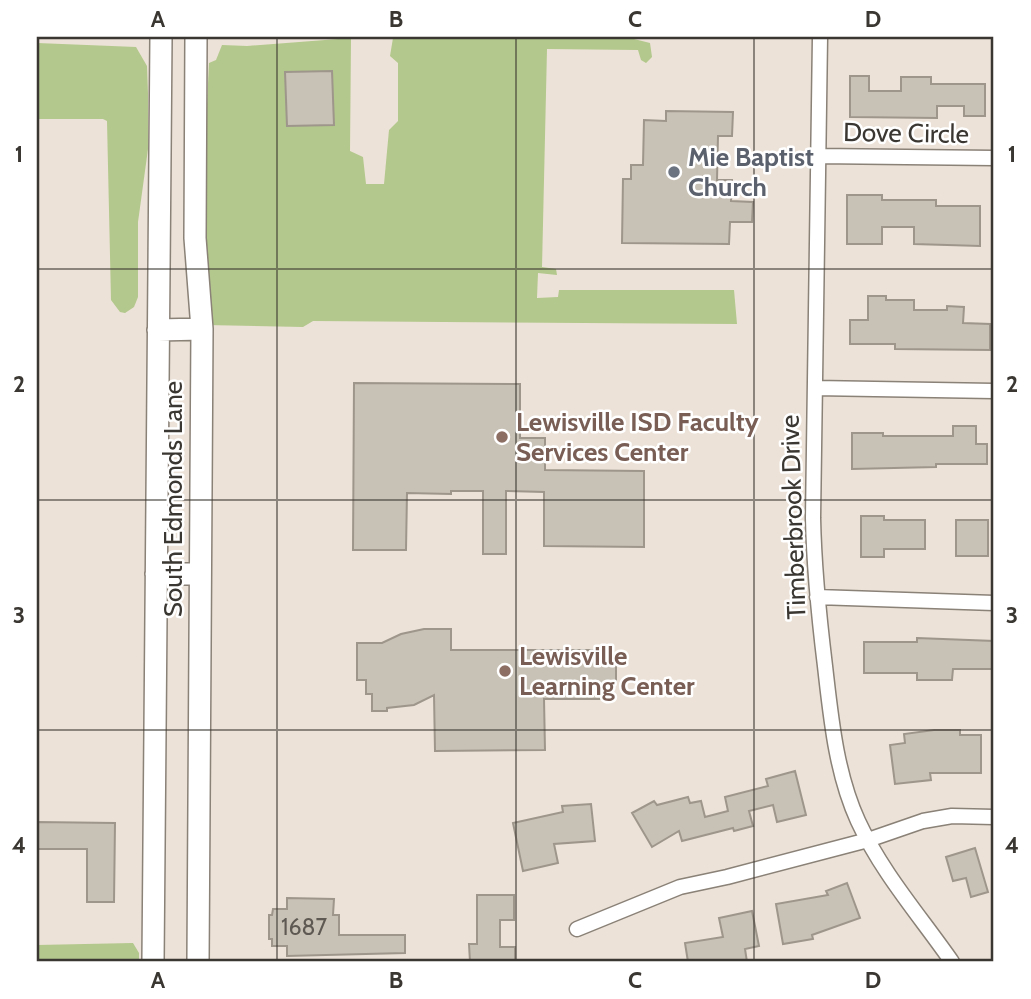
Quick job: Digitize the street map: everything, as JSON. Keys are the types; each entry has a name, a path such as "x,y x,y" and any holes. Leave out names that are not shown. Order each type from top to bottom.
{"main road":[{"name":"South Edmonds Lane","path":"153,962 161,37"},
{"name":"South Edmonds Lane","path":"196,37 195,238 202,329 198,962"},
{"path":"158,330 202,329"},
{"path":"156,574 200,574"}],"street":[{"name":"Timberbrook Drive","path":"820,37 813,518 817,597 837,751 849,800 868,840 886,871 952,962"},
{"name":"Dove Circle","path":"818,156 994,158"},
{"path":"815,388 994,391"},
{"path":"817,597 994,603"},
{"path":"577,929 680,887 868,840 923,821 952,816 994,817"}],"green space":[{"path":"351,38 350,151 363,157 366,184 384,184 389,130 398,121 398,63 390,56 393,38 634,39 650,43 652,57 646,63 641,60 638,50 547,49 542,267 556,269 557,275 538,273 537,298 558,297 559,290 734,290 737,324 313,321 303,327 206,325 206,125 209,63 216,60 222,45 247,46"},
{"path":"37,43 136,47 147,66 148,149 138,222 138,297 134,307 125,313 120,312 111,300 107,121 37,119"},
{"path":"133,943 139,953 139,962 37,962 37,945"}],"building":[{"path":"332,71 334,125 287,126 285,72"},
{"path":"850,76 869,76 869,91 901,91 901,77 931,77 931,84 985,84 985,116 964,116 964,106 937,106 937,118 850,117"},
{"name":"Mie Baptist Church","path":"666,111 733,112 732,136 718,136 717,180 732,180 731,201 753,202 752,222 730,222 729,244 622,243 623,179 631,179 631,165 643,165 644,120 666,121"},
{"path":"847,195 882,195 882,200 936,200 936,206 980,206 980,246 914,244 914,227 882,227 882,244 847,244"},
{"path":"868,296 886,296 886,300 914,300 914,310 964,307 963,323 990,324 990,350 895,349 895,344 850,344 850,320 868,320"},
{"path":"354,383 520,384 520,438 545,438 545,470 644,471 644,547 544,546 544,492 506,491 506,554 483,554 483,491 451,491 451,494 407,493 406,550 353,550"},
{"path":"953,426 976,426 976,444 987,444 987,464 852,469 852,433 953,436"},
{"path":"861,516 884,516 884,520 925,520 925,549 884,549 884,557 861,557"},
{"path":"956,520 988,520 988,556 956,556"},
{"path":"424,629 451,629 451,650 607,650 607,661 616,661 616,682 607,682 608,699 544,699 545,750 435,751 434,695 414,705 387,708 387,711 372,711 372,694 366,694 366,680 357,680 357,643 382,643 401,634"},
{"path":"917,638 994,641 994,669 953,669 952,680 917,680 917,673 864,673 864,642 917,642"},
{"path":"960,730 960,735 981,735 981,773 930,773 931,780 895,784 890,745 905,743 904,734"},
{"path":"795,771 806,815 777,822 773,805 749,811 753,826 734,831 733,828 682,841 679,831 652,847 632,813 654,801 657,805 688,797 690,803 701,801 705,817 728,811 725,797 768,786 766,779"},
{"path":"591,804 595,841 554,844 558,863 523,871 513,823 563,812 562,806"},
{"path":"37,822 115,823 114,902 87,902 87,849 37,849"},
{"path":"975,848 988,892 971,897 966,878 953,881 946,857"},
{"path":"847,883 860,918 812,935 813,939 783,944 776,904 828,895 826,891"},
{"path":"477,895 514,895 514,920 500,920 500,947 515,947 515,962 470,962 469,944 477,944"},
{"path":"287,898 334,899 333,915 339,915 339,935 405,935 405,953 287,956 287,946 272,946 272,939 269,939 269,915 272,915 273,909 287,909"},
{"path":"752,911 759,946 745,949 747,962 688,962 685,943 723,937 719,918"}],"place":[{"name":"Mie Baptist Church","path":"674,172"},
{"name":"Lewisville ISD Faculty Services Center","path":"502,437"},
{"name":"Lewisville Learning Center","path":"505,671"}]}
